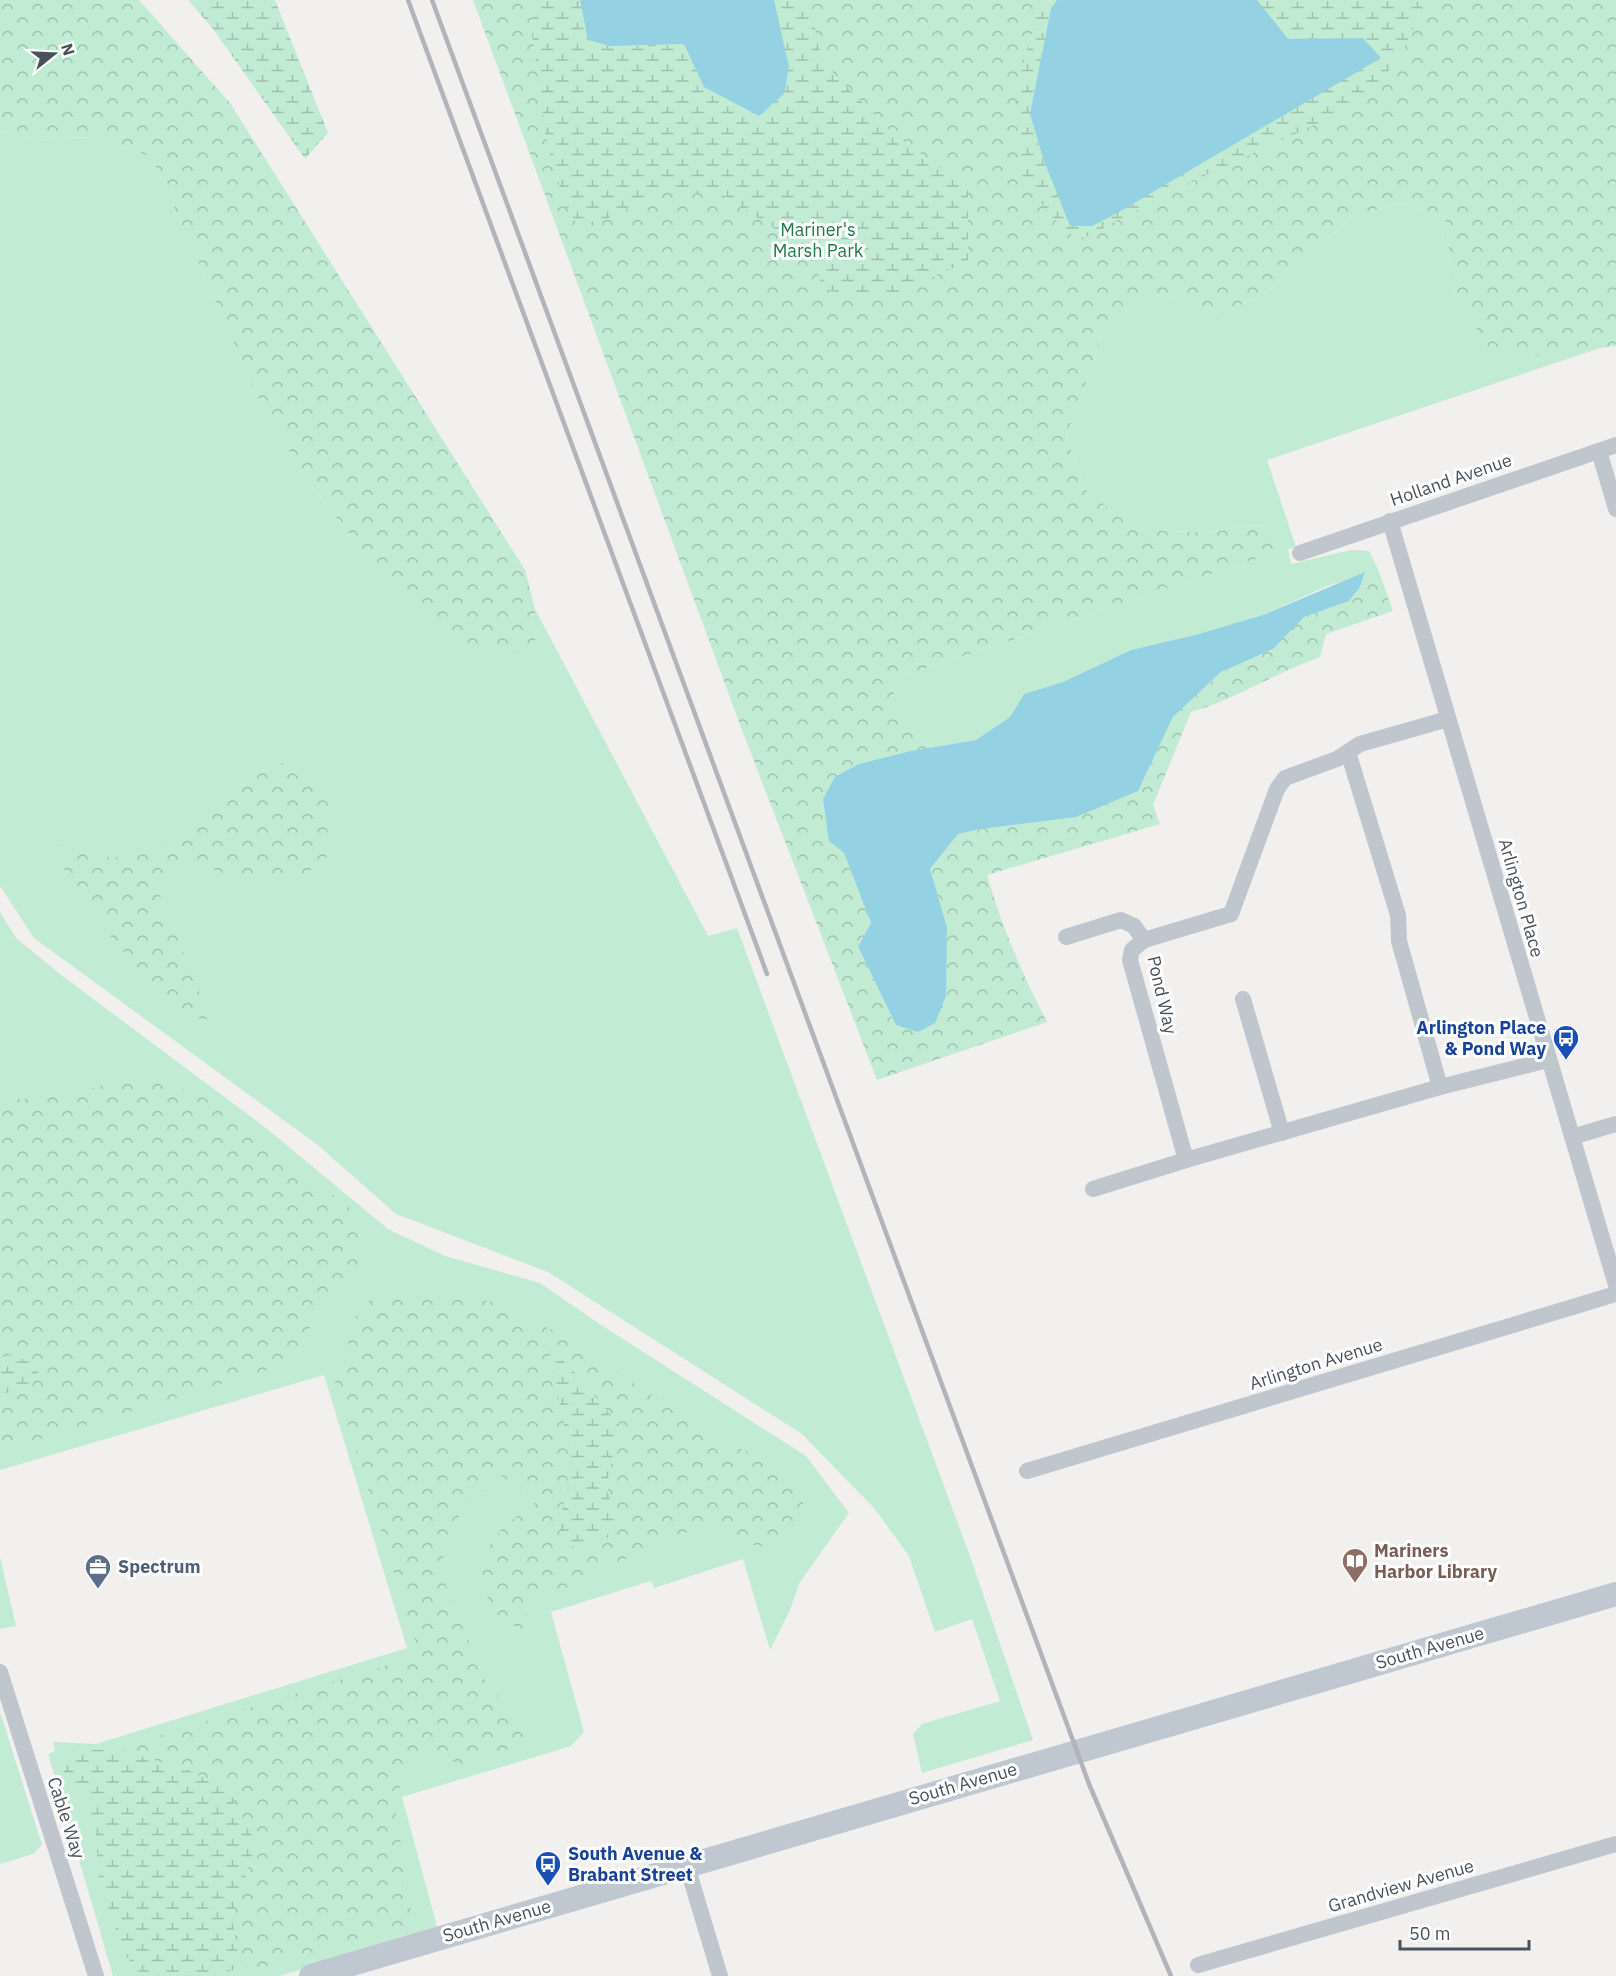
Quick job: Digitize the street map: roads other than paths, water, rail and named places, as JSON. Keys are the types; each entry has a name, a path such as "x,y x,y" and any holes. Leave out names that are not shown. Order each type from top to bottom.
{"street":[{"name":"Holland Avenue","path":"1300,553 1616,445"},
{"path":"1599,451 1616,509"},
{"name":"Arlington Place","path":"1390,521 1616,1285"},
{"name":"Pond Way","path":"1186,1160 1130,960 1132,950 1144,940 1231,914 1281,783 1285,778 1337,759 1360,744 1448,719"},
{"path":"1348,752 1398,915 1400,941 1440,1087"},
{"path":"1066,937 1121,920 1134,926 1144,940"},
{"path":"1243,999 1281,1133"},
{"path":"1094,1189 1186,1160 1440,1087 1548,1060"},
{"path":"1572,1137 1616,1124"},
{"name":"Arlington Avenue","path":"1027,1471 1616,1294"},
{"name":"South Avenue","path":"311,1976 1616,1594"},
{"name":"Cable Way","path":"0,1672 96,1976"},
{"name":"Grandview Avenue","path":"1198,1965 1616,1844"},
{"path":"687,1866 720,1976"}],"water":[{"path":"580,0 774,0 789,67 784,94 759,116 704,87 684,44 610,46 588,40"},
{"path":"1057,0 1257,0 1288,39 1363,38 1381,58 1119,212 1092,226 1070,226 1044,161 1030,114 1051,9"},
{"path":"1365,572 1360,587 1349,601 1304,617 1273,649 1221,672 1173,717 1138,791 1076,817 980,829 958,834 930,869 947,928 946,996 935,1023 918,1032 896,1025 858,947 871,923 844,853 829,841 823,799 835,777 859,764 911,751 976,740 1010,717 1024,694 1063,682 1131,650 1195,635 1263,615"}],"railway":[{"path":"408,0 767,974"},
{"path":"432,0 1089,1784 1171,1976"}],"place":[{"name":"Arlington Place & Pond Way","path":"1566,1061"},
{"name":"Mariners Harbor Library","path":"1355,1584"},
{"name":"Spectrum","path":"98,1590"},
{"name":"South Avenue & Brabant Street","path":"548,1887"}],"park label":[{"name":"Mariner's Marsh Park","path":"818,240"}]}
